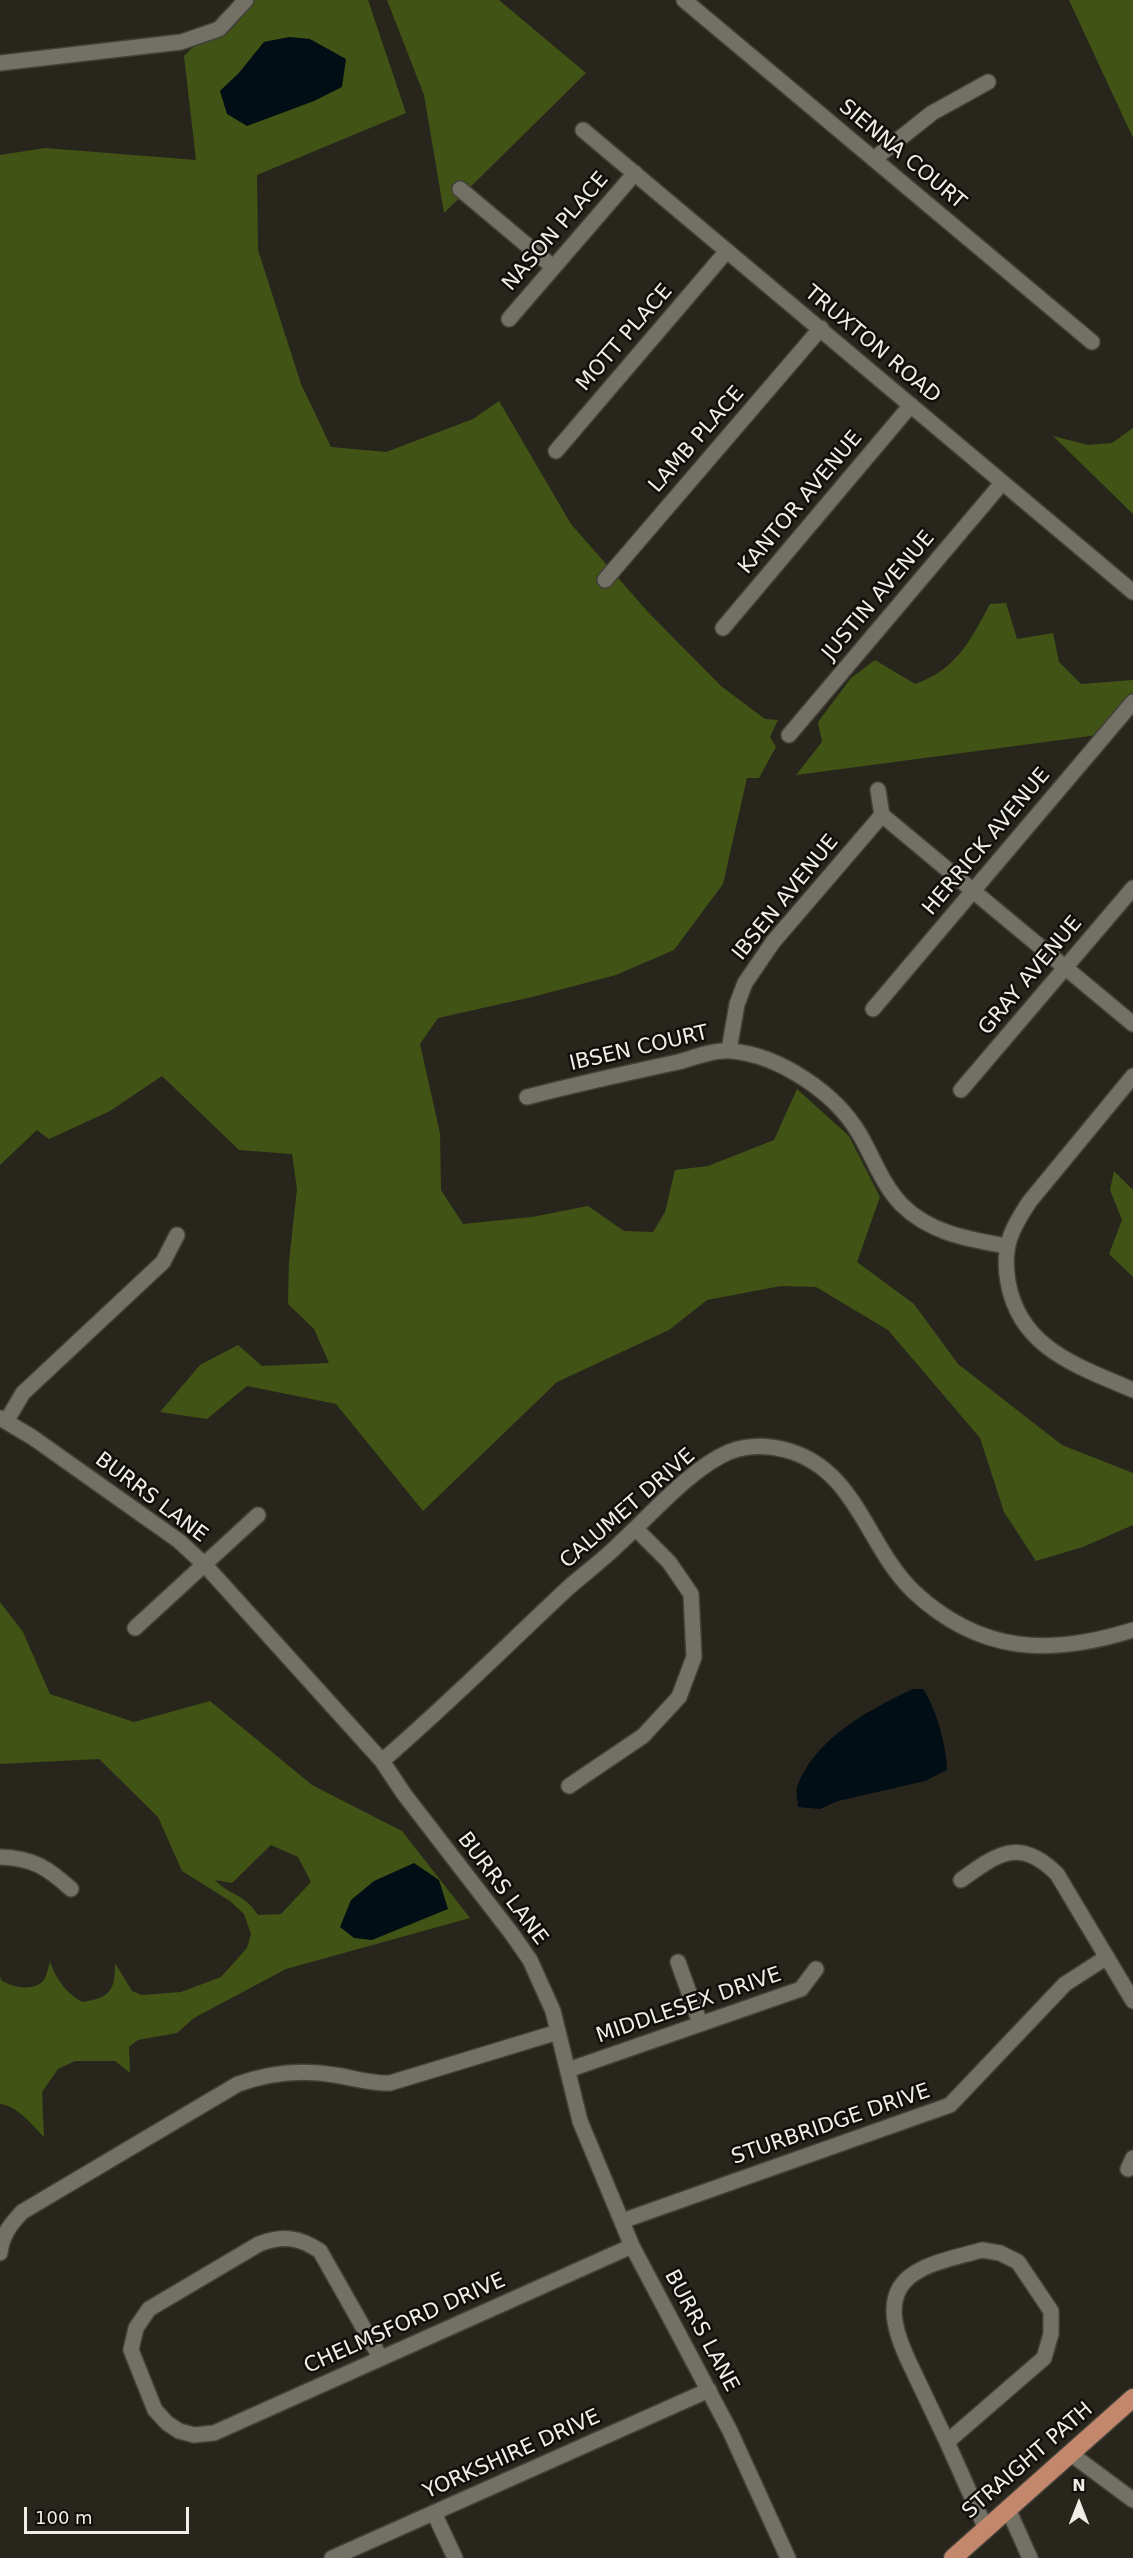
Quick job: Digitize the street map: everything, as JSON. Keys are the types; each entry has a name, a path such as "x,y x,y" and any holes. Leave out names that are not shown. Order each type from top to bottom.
{"main road":[{"name":"STRAIGHT PATH","path":"953,2558 1133,2398"}],"street":[{"path":"0,63 182,42 219,28 246,0"},
{"name":"SIENNA COURT","path":"684,0 1092,342"},
{"path":"874,159 932,113 988,82"},
{"name":"TRUXTON ROAD","path":"583,130 1133,592"},
{"name":"NASON PLACE","path":"509,319 635,173"},
{"path":"460,189 554,267"},
{"name":"MOTT PLACE","path":"555,451 726,252"},
{"name":"LAMB PLACE","path":"605,580 820,328"},
{"name":"KANTOR AVENUE","path":"723,628 910,405"},
{"name":"JUSTIN AVENUE","path":"789,735 1002,483"},
{"name":"HERRICK AVENUE","path":"873,1009 1133,702"},
{"path":"878,790 882,815 1133,1024"},
{"name":"IBSEN AVENUE","path":"729,1050 737,1004 745,983 773,942 882,815"},
{"name":"GRAY AVENUE","path":"961,1090 1133,888"},
{"name":"IBSEN COURT","path":"527,1096 729,1050 764,1058 790,1069 810,1082 843,1112 860,1134 883,1181 903,1206 929,1225 957,1237 1006,1246"},
{"path":"1133,1076 1030,1201 1016,1223 1006,1246 1006,1272 1010,1295 1029,1333 1065,1359 1133,1390"},
{"path":"3,1419 23,1392 163,1262 177,1235"},
{"name":"BURRS LANE","path":"3,1419 179,1541 205,1565 382,1761 404,1794 530,1960 553,2011 580,2121 632,2246 709,2390 788,2558"},
{"name":"CALUMET DRIVE","path":"382,1761 427,1722 569,1587 701,1469 729,1452 752,1446 773,1446 801,1454 828,1470 844,1490 893,1567 913,1590 932,1607 969,1629 1002,1641 1054,1647 1096,1641 1133,1630"},
{"path":"135,1628 258,1515"},
{"path":"569,1786 644,1736 679,1698 694,1657 691,1593 669,1562 636,1529"},
{"path":"961,1880 984,1863 1006,1854 1026,1852 1045,1861 1057,1874 1133,2001"},
{"path":"0,1857 14,1858 48,1869 71,1889"},
{"name":"STURBRIDGE DRIVE","path":"622,2221 950,2105 1065,1984 1107,1957"},
{"path":"678,1962 700,2023"},
{"name":"MIDDLESEX DRIVE","path":"568,2070 801,1989 816,1969"},
{"path":"0,2253 1,2238 22,2212 238,2084 256,2078 295,2072 333,2074 375,2084 390,2083 558,2032"},
{"name":"CHELMSFORD DRIVE","path":"380,2357 320,2252 306,2242 292,2238 276,2238 259,2244 149,2309 136,2328 131,2350 155,2410 167,2423 179,2431 194,2435 214,2433 632,2246"},
{"path":"947,2442 1044,2358 1051,2311 1017,2262 1000,2253 982,2250 920,2270 907,2280 896,2294 894,2313 896,2334 986,2529"},
{"name":"YORKSHIRE DRIVE","path":"332,2558 709,2390"},
{"path":"1071,2454 1133,2500"},
{"path":"1008,2509 1030,2558"},
{"path":"434,2513 455,2558"}],"green space":[{"path":"240,0 368,0 406,113 257,175 258,250 301,384 331,447 386,452 473,419 499,401 571,524 648,612 721,686 765,719 778,720 770,737 776,747 759,778 747,778 723,884 674,950 616,975 438,1018 420,1044 440,1133 441,1190 463,1224 532,1217 588,1206 624,1231 653,1232 665,1212 675,1170 708,1166 774,1140 797,1089 849,1136 880,1197 857,1262 914,1304 958,1364 1062,1445 1133,1473 1133,1525 1083,1547 1036,1561 1004,1512 980,1438 888,1330 816,1287 781,1286 707,1300 669,1330 557,1382 423,1511 336,1404 247,1386 207,1419 160,1412 200,1365 238,1345 262,1366 329,1363 314,1329 288,1304 289,1261 297,1189 292,1154 239,1150 162,1076 110,1111 49,1139 37,1130 0,1165 0,155 45,148 196,160 184,56","holes":["290,37 275,115 247,125 220,91 239,73 264,42"]},
{"path":"387,0 499,0 586,73 444,213 424,95"},
{"path":"1069,0 1133,0 1133,138"},
{"path":"1133,428 1133,514 1053,436 1088,445 1112,443"},
{"path":"1006,603 1017,639 1053,633 1059,662 1081,684 1133,680 1133,694 1098,735 796,775 822,742 818,722 851,678 875,660 915,684 929,678 941,671 960,653 990,604"},
{"path":"1114,1171 1133,1190 1133,1277 1109,1254 1122,1220 1110,1190"},
{"path":"0,1602 23,1632 50,1694 134,1722 210,1701 312,1785 402,1831 470,1918 286,1969 194,2018 177,2033 138,2040 129,2047 130,2073 115,2061 75,2061 58,2069 42,2092 44,2137 19,2112 0,2104 0,1975 1,1980 10,1985 34,1986 43,1981 50,1962 62,1985 82,2002 99,1998 109,1992 114,1980 115,1963 132,1991 142,1995 181,1992 221,1977 247,1948 251,1934 244,1914 230,1901 182,1871 158,1817 99,1759 0,1764","holes":["271,1845 298,1857 311,1882 281,1914 258,1915 247,1902 215,1880 232,1883"]}],"shaded area":[{"path":"290,37 310,39 346,59 342,87 314,101 247,126 227,114 220,91 239,73 264,42"},
{"path":"913,1689 923,1689 932,1706 943,1739 947,1770 925,1781 838,1801 820,1809 798,1807 797,1786 818,1752 846,1726"},
{"path":"414,1863 439,1880 448,1909 372,1940 354,1938 340,1927 351,1900 374,1881"}]}
